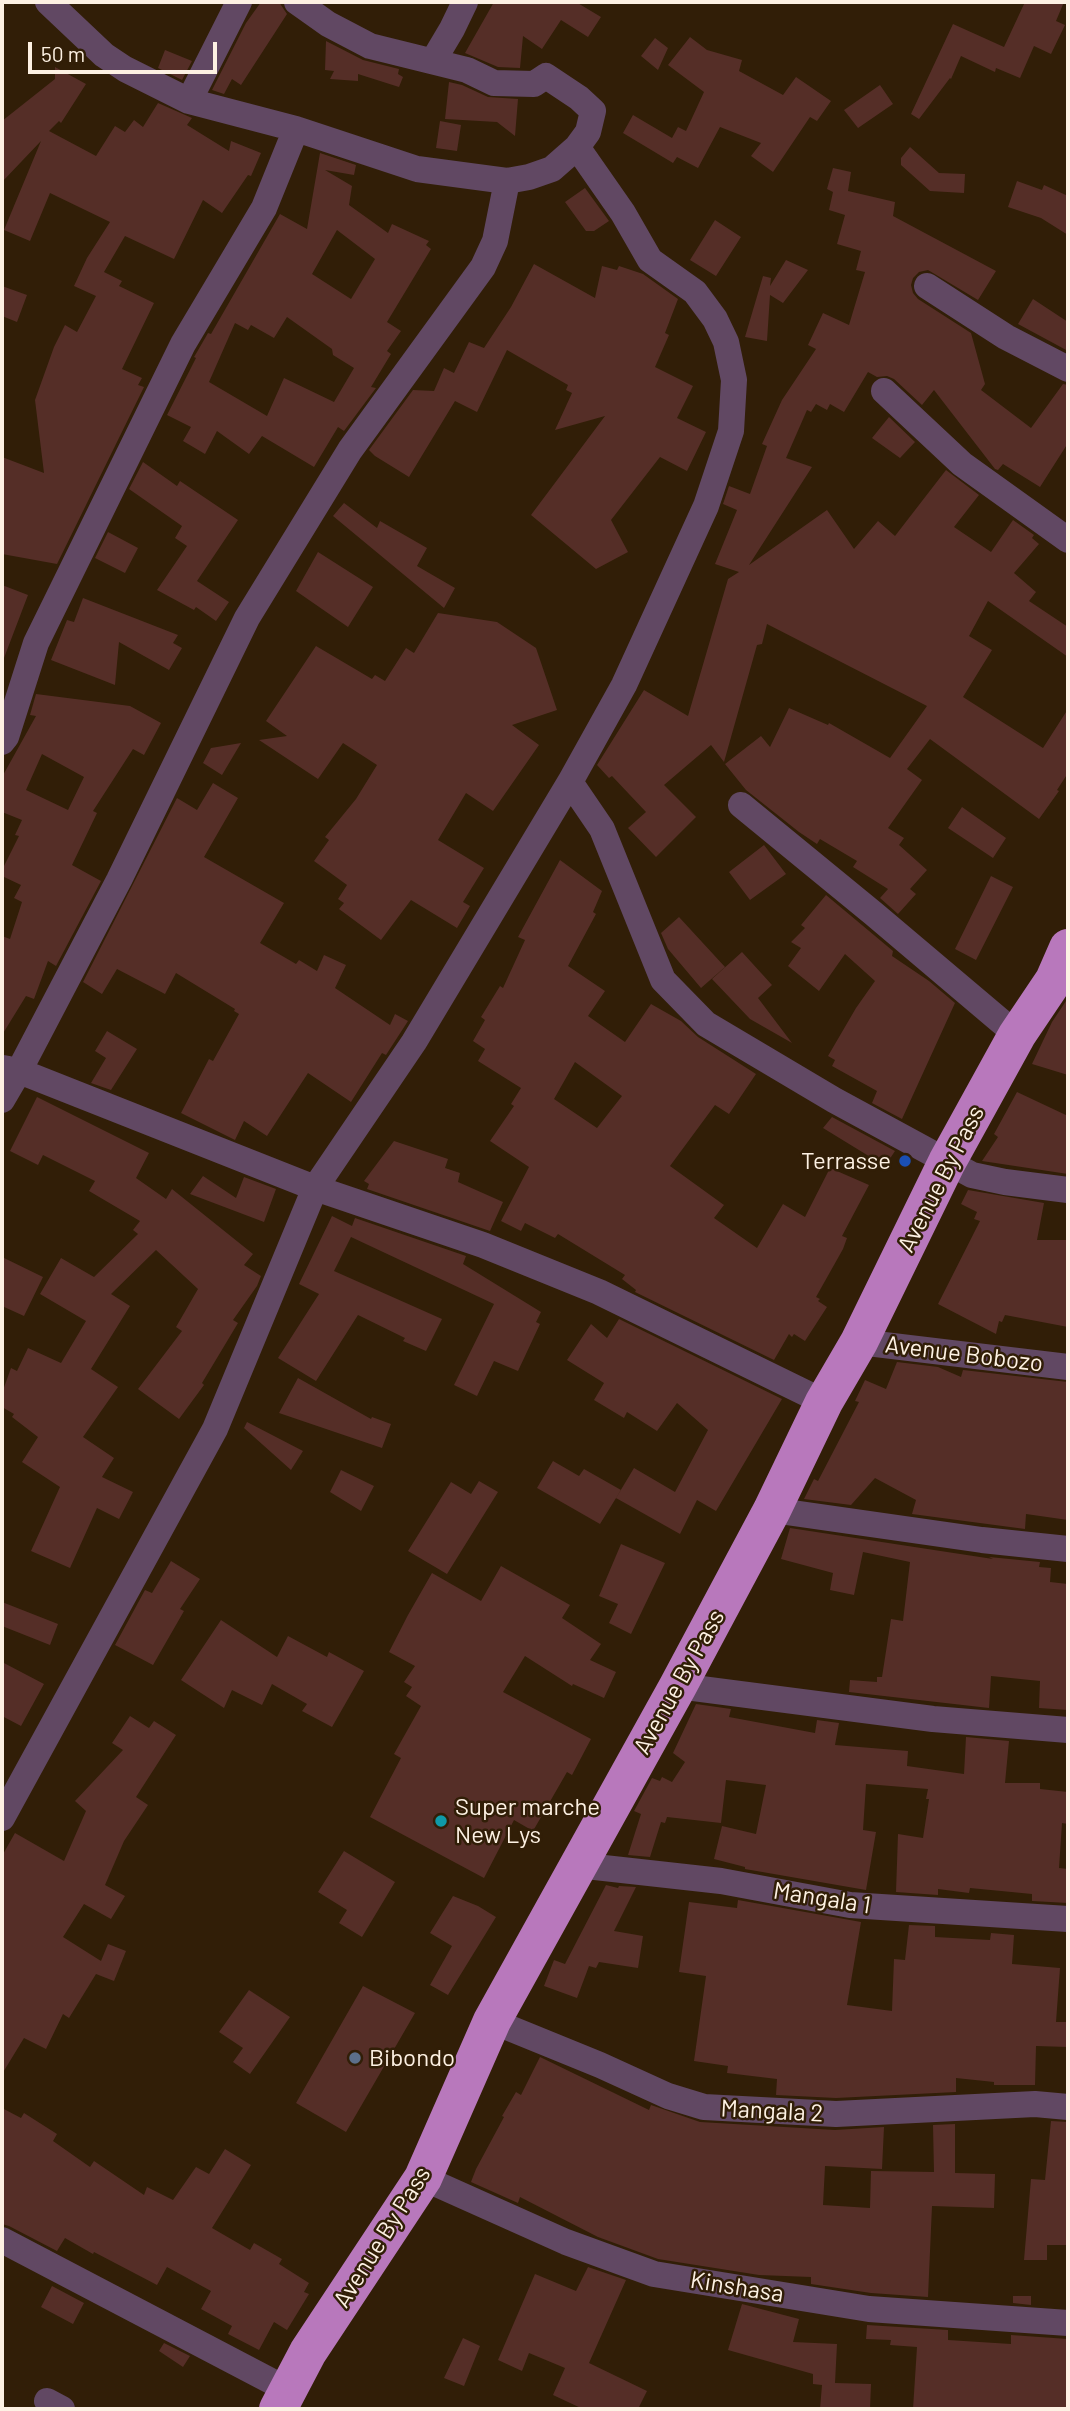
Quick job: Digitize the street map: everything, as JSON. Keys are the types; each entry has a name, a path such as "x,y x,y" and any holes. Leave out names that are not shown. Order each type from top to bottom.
{"highway":[{"name":"Avenue By Pass","path":"283,2399 308,2352 423,2178 492,2021 678,1686 772,1510 824,1402 859,1342 947,1162 1017,1035 1063,971"}],"street":[{"path":"48,2 104,55 125,69 189,101 296,129 417,169 508,181 529,177 552,169 577,147 588,132 593,111 546,76 534,84 494,83 467,70 370,46 328,24 297,2"},
{"path":"189,101 239,2"},
{"path":"433,61 465,2"},
{"path":"2,742 6,737 36,643 183,344 264,208 296,129"},
{"path":"2,1818 215,1429 315,1188 414,1042 570,782 624,685 706,506 731,431 734,380 726,342 706,305 695,292 650,260 623,213 577,147"},
{"path":"2,1100 11,1070 119,880 247,618 350,450 483,267 495,241 508,181"},
{"path":"926,286 1006,337 1068,369"},
{"path":"884,391 962,464 1065,527"},
{"path":"570,782 602,829 663,980 706,1024 834,1100 972,1175 1068,1190"},
{"path":"741,805 1017,1035"},
{"path":"11,1070 315,1188 484,1245 599,1292 824,1402"},
{"name":"Avenue Bobozo","path":"859,1342 1068,1367"},
{"path":"772,1510 982,1540 1068,1549"},
{"path":"678,1686 933,1719 1068,1730"},
{"name":"Mangala 1","path":"577,1865 722,1881 850,1905 1068,1919"},
{"name":"Mangala 2","path":"492,2021 668,2096 704,2107 836,2114 1035,2104 1068,2107"},
{"name":"Kinshasa","path":"423,2178 566,2242 654,2274 869,2309 1068,2323"},
{"path":"2,2240 283,2399"}],"building":[{"path":"261,2 279,2 287,14 241,85 232,79 224,94 212,90 246,23"},
{"path":"494,2 576,2 601,17 588,37 561,20 542,49 523,36 520,68 498,67 465,53"},
{"path":"1025,2 1064,2 1056,21 1065,25 1051,54 1034,46 1020,78 996,68 995,72 961,56 951,79 919,119 911,114 953,24 1004,47"},
{"path":"690,37 707,50 742,60 739,71 783,95 796,77 831,101 817,121 810,117 773,172 751,156 761,143 720,127 698,168 677,157 673,163 623,133 633,115 672,138 678,127 686,131 704,92 668,65"},
{"path":"655,38 668,48 658,70 641,56"},
{"path":"326,41 363,60 399,69 398,74 403,77 399,87 358,74 358,81 330,79 334,71 325,70"},
{"path":"165,50 192,61 182,80 158,68"},
{"path":"55,67 86,84 61,123 59,121 49,131 96,156 115,126 125,132 134,120 143,127 158,103 192,118 187,125 229,151 231,141 261,153 251,176 248,175 222,213 203,200 174,259 125,236 104,272 122,281 119,286 154,303 122,369 142,378 138,385 144,387 57,564 2,554 2,457 44,473 35,400 65,325 77,332 96,296 74,286 87,258 110,222 50,193 30,241 4,230 41,141 2,182 2,121 55,79"},
{"path":"449,82 488,97 518,99 515,136 497,122 445,119"},
{"path":"880,85 893,104 858,128 844,110"},
{"path":"440,121 461,125 457,151 436,148"},
{"path":"910,147 939,173 965,174 964,193 930,191 901,165 901,158"},
{"path":"320,153 356,165 354,175 325,170 352,186 349,205 388,233 392,224 429,241 426,245 431,249 387,322 401,331 387,351 391,354 371,387 376,388 344,431 338,427 314,467 262,436 249,454 217,431 205,454 183,441 191,427 167,415 196,358 194,357 208,333 211,334 280,214 307,229","holes":["337,230 375,259 351,299 312,274","287,317 332,349 333,355 354,368 334,402 284,378 267,416 209,382 235,323 248,330 251,325 274,338"]},
{"path":"833,168 851,172 848,191 895,202 893,216 996,271 978,300 928,270 919,272 911,285 918,299 971,333 985,384 981,390 1031,428 1063,384 1068,385 1068,443 1040,487 1003,464 998,470 995,469 934,390 922,405 894,379 887,376 877,377 868,372 844,412 830,404 827,410 816,404 811,412 807,410 786,458 812,467 749,565 827,510 854,549 878,521 895,536 946,470 979,495 954,527 991,552 1013,520 1034,535 1032,538 1039,544 1014,573 1036,592 1029,601 1068,627 1068,657 988,601 969,636 992,650 963,697 1043,748 1068,709 1068,773 1039,819 930,739 907,769 922,780 888,828 904,838 899,845 927,870 910,889 916,894 898,914 880,898 888,889 853,867 857,861 820,839 817,844 799,832 746,790 725,764 761,736 770,747 789,708 828,725 829,723 890,758 927,706 767,624 762,644 757,645 724,762 711,745 664,785 696,817 656,857 628,828 646,812 612,776 609,778 597,765 644,690 688,716 728,579 739,572 715,564 737,510 723,504 729,486 750,494 767,446 762,444 782,400 816,349 808,345 823,313 849,325 865,272 856,270 861,251 837,244 845,215 829,210 833,192 827,189"},
{"path":"1017,181 1042,190 1044,185 1068,196 1068,235 1041,218 1008,207"},
{"path":"585,188 609,221 594,231 586,231 565,202"},
{"path":"715,220 741,237 716,276 690,260"},
{"path":"786,260 808,270 783,303 770,295 767,341 745,337 763,276 771,278 770,286"},
{"path":"534,264 595,298 602,266 617,270 619,266 643,274 678,299 665,333 669,335 655,367 693,386 677,418 706,432 687,471 660,457 611,520 628,552 596,569 531,515 605,416 555,430 572,393 566,390 568,385 507,350 477,412 455,401 409,477 369,450 413,390 434,391 444,368 454,373 469,342 484,348 511,307"},
{"path":"2,286 27,295 17,322 2,316"},
{"path":"1033,299 1068,322 1068,351 1018,324"},
{"path":"889,417 915,442 900,458 872,438"},
{"path":"143,462 177,486 180,481 238,520 197,581 229,602 216,621 196,607 194,610 157,590 187,546 175,538 182,526 129,489"},
{"path":"344,503 377,528 380,521 427,548 417,566 455,588 444,608 333,516"},
{"path":"108,532 138,548 125,573 95,558"},
{"path":"318,552 373,587 348,627 296,591"},
{"path":"2,585 28,595 4,658 2,658"},
{"path":"83,598 178,635 173,643 182,648 169,670 119,642 115,685 51,660 67,620 74,622"},
{"path":"438,613 497,622 536,648 557,710 512,725 539,745 493,811 466,793 438,840 484,868 463,902 470,906 457,928 411,900 381,940 339,909 344,903 338,899 347,885 314,861 329,840 325,837 356,799 377,765 343,743 318,779 259,740 287,736 266,721 316,646 372,679 375,675 385,681 406,648 414,653"},
{"path":"36,694 130,706 161,723 144,755 133,749 93,811 97,813 72,865 101,881 56,966 48,961 34,999 26,996 2,1035 2,936 10,939 22,902 14,898 21,885 2,876 2,870 19,836 15,835 22,820 2,812 2,777 36,716 30,715","holes":["42,754 84,777 68,810 26,790"]},
{"path":"241,743 222,775 203,763 211,748"},
{"path":"213,783 238,798 204,857 284,903 260,943 296,964 299,960 317,971 324,955 346,965 335,988 390,1025 395,1014 408,1021 386,1055 382,1053 351,1102 308,1073 267,1136 244,1121 235,1140 181,1113 209,1059 213,1061 239,1014 235,1009 176,973 165,994 117,969 102,994 83,982 177,798 197,810"},
{"path":"962,807 1006,838 993,858 948,828"},
{"path":"764,845 786,874 750,900 729,872"},
{"path":"560,860 602,891 593,912 596,914 568,966 605,991 588,1016 625,1042 651,1004 681,1021 698,1037 756,1074 729,1114 715,1105 670,1166 724,1205 714,1218 757,1248 783,1204 805,1217 830,1168 869,1185 842,1236 847,1238 843,1249 816,1297 827,1307 805,1341 789,1334 774,1360 635,1292 636,1290 622,1279 625,1275 558,1234 555,1238 525,1223 521,1231 501,1221 529,1167 490,1141 514,1106 511,1104 521,1088 478,1061 485,1049 473,1041 485,1020 481,1017 500,986 503,988 525,940 518,937","holes":["575,1062 622,1096 597,1128 554,1099"]},
{"path":"991,876 1013,887 976,960 955,949"},
{"path":"826,895 893,951 892,956 955,1003 902,1119 872,1103 877,1091 832,1066 835,1060 828,1056 875,981 845,954 819,991 788,966 801,948 791,942 805,928 801,925"},
{"path":"679,917 725,967 701,988 668,949 661,933"},
{"path":"742,952 772,985 758,998 792,1043 750,1019 712,979"},
{"path":"1068,998 1068,1075 1032,1064 1052,1022"},
{"path":"107,1031 137,1049 111,1090 91,1083 106,1058 95,1051"},
{"path":"1017,1092 1068,1116 1068,1174 982,1161 998,1137 994,1134"},
{"path":"37,1097 149,1153 136,1178 166,1199 172,1189 253,1254 244,1265 261,1276 233,1320 238,1323 202,1383 204,1385 179,1419 138,1389 182,1331 176,1327 198,1289 156,1250 111,1294 130,1306 91,1369 118,1387 83,1437 114,1458 102,1477 133,1492 119,1519 97,1508 70,1568 31,1551 60,1487 22,1462 38,1437 12,1417 14,1414 2,1407 2,1393 11,1368 17,1371 28,1348 61,1363 86,1321 40,1294 61,1258 94,1277 138,1234 133,1230 140,1221 89,1191 95,1181 43,1155 38,1165 10,1151"},
{"path":"832,1117 895,1151 885,1166 823,1128"},
{"path":"394,1141 448,1159 445,1168 460,1173 458,1182 503,1202 490,1231 367,1189 369,1184 364,1181"},
{"path":"203,1176 236,1198 244,1177 276,1189 264,1222 190,1194"},
{"path":"968,1190 1044,1203 1037,1240 1068,1240 1068,1327 1005,1315 1002,1322 999,1321 996,1334 938,1304 980,1221 974,1219 977,1212 961,1204"},
{"path":"332,1216 352,1226 355,1218 466,1256 463,1264 541,1312 536,1322 540,1324 518,1371 494,1361 477,1396 454,1385 494,1304 351,1237 334,1271 442,1319 426,1351 358,1315 316,1381 278,1358 319,1294 299,1284"},
{"path":"2,1257 43,1277 24,1316 2,1306"},
{"path":"619,1319 782,1399 716,1511 697,1500 680,1534 616,1498 634,1468 675,1492 708,1430 677,1403 657,1431 627,1412 624,1418 594,1400 604,1383 567,1360 591,1324 607,1338"},
{"path":"897,1362 938,1367 961,1377 963,1370 1068,1382 1068,1520 1026,1514 1025,1529 912,1514 916,1500 875,1478 851,1505 804,1499 814,1479 818,1481 859,1402 855,1401 865,1380 886,1389"},
{"path":"298,1378 371,1419 372,1417 391,1424 382,1448 279,1413"},
{"path":"247,1422 303,1451 291,1470 244,1428"},
{"path":"553,1461 579,1476 584,1469 621,1490 600,1524 537,1488"},
{"path":"341,1470 374,1486 361,1511 330,1492"},
{"path":"479,1481 498,1492 447,1574 408,1551 451,1482 471,1494"},
{"path":"790,1528 993,1559 989,1557 1040,1562 1039,1567 1051,1568 1050,1582 1068,1584 1068,1710 1039,1708 1040,1681 991,1676 989,1708 849,1692 850,1680 877,1682 877,1677 882,1677 891,1619 903,1621 910,1562 863,1552 854,1595 830,1590 833,1573 781,1559"},
{"path":"621,1544 665,1563 631,1634 609,1623 618,1604 599,1596"},
{"path":"171,1561 200,1579 180,1609 184,1611 153,1665 115,1645 145,1590 152,1593"},
{"path":"501,1566 570,1605 562,1618 601,1644 590,1660 616,1672 604,1698 573,1684 572,1686 525,1656 503,1692 591,1739 572,1775 567,1772 533,1831 514,1820 484,1878 370,1817 401,1758 394,1754 421,1706 406,1696 412,1687 404,1682 415,1666 389,1652 408,1615 432,1573 481,1601"},
{"path":"2,1602 58,1624 50,1645 2,1626"},
{"path":"221,1620 277,1657 288,1636 327,1657 329,1652 364,1671 332,1727 302,1711 307,1704 272,1684 262,1705 232,1690 224,1708 181,1680"},
{"path":"2,1662 44,1684 21,1726 2,1716"},
{"path":"696,1704 731,1709 729,1717 815,1733 817,1720 839,1723 835,1745 908,1751 907,1766 964,1774 966,1737 1009,1741 1005,1783 1040,1783 1040,1789 1068,1792 1068,1824 1062,1823 1059,1868 1068,1869 1068,1903 1032,1901 1032,1894 970,1888 969,1893 938,1889 938,1895 896,1892 898,1834 923,1838 928,1789 866,1784 863,1830 876,1832 866,1890 745,1869 714,1859 722,1826 756,1834 766,1785 726,1780 721,1823 667,1817 665,1823 661,1822 650,1857 628,1855 641,1814 634,1811 652,1778 660,1781 662,1777 672,1782 685,1762 673,1753"},
{"path":"130,1716 149,1728 154,1721 176,1735 136,1797 148,1805 124,1841 105,1885 125,1896 111,1919 84,1904 63,1937 101,1961 108,1944 126,1951 114,1981 96,1974 69,2018 63,2014 46,2049 24,2038 2,2074 2,1856 15,1833 64,1861 86,1811 75,1801 123,1750 112,1743"},
{"path":"344,1851 395,1882 362,1937 339,1923 347,1910 318,1892"},
{"path":"606,1885 618,1888 636,1887 614,1931 643,1936 638,1968 599,1962 596,1968 589,1966 577,1998 544,1986 554,1960 565,1964"},
{"path":"453,1896 496,1917 448,1995 430,1985 452,1946 430,1933"},
{"path":"738,1900 861,1922 847,2005 892,2011 894,1959 905,1960 909,1925 935,1926 935,1937 990,1940 991,1933 1014,1935 1012,1964 1060,1968 1056,2022 1068,2022 1068,2047 1036,2046 1035,2085 994,2085 994,2082 956,2078 956,2092 836,2098 776,2095 777,2079 727,2073 728,2066 694,2061 706,1976 679,1972 689,1902 737,1908"},
{"name":"Bibondo","path":"363,1986 415,2013 346,2132 296,2103"},
{"path":"249,1990 290,2017 250,2074 233,2062 243,2048 219,2032"},
{"path":"540,2057 649,2110 651,2105 700,2122 835,2130 884,2127 882,2169 825,2166 823,2205 870,2208 871,2171 934,2172 933,2125 955,2124 955,2173 995,2174 994,2208 932,2206 928,2297 871,2293 811,2284 811,2277 759,2275 658,2259 598,2237 520,2197 518,2203 471,2182 504,2117 502,2116 516,2092 521,2095"},
{"path":"2,2108 21,2118 24,2113 57,2134 53,2141 90,2167 94,2161 144,2195 147,2187 173,2200 196,2167 209,2174 225,2149 251,2165 212,2228 250,2250 254,2243 282,2259 279,2264 309,2283 304,2292 309,2294 287,2330 274,2322 259,2350 228,2334 232,2326 201,2309 211,2291 167,2267 157,2285 65,2238 57,2251 2,2224"},
{"path":"1051,2121 1068,2122 1066,2245 1047,2245 1047,2260 1024,2260 1031,2179 1045,2180"},
{"path":"588,2267 626,2280 589,2363 647,2391 638,2409 583,2409 553,2395 565,2368 529,2353 522,2371 498,2360 535,2274 576,2291"},
{"path":"52,2286 84,2303 73,2324 41,2307"},
{"path":"1013,2296 1031,2296 1031,2305 1013,2303"},
{"path":"742,2304 799,2319 793,2342 837,2344 835,2383 871,2384 870,2409 820,2409 822,2385 813,2384 813,2374 728,2350"},
{"path":"867,2325 948,2330 948,2340 1011,2344 1011,2335 1068,2339 1068,2409 913,2409 917,2347 890,2345 891,2340 866,2339"},
{"path":"463,2338 480,2346 464,2386 444,2378"},
{"path":"164,2343 190,2356 183,2367 159,2351"}],"place":[{"name":"Terrasse","path":"905,1161"},
{"name":"Super marche New Lys","path":"441,1821"},
{"name":"Bibondo","path":"355,2058"}]}
